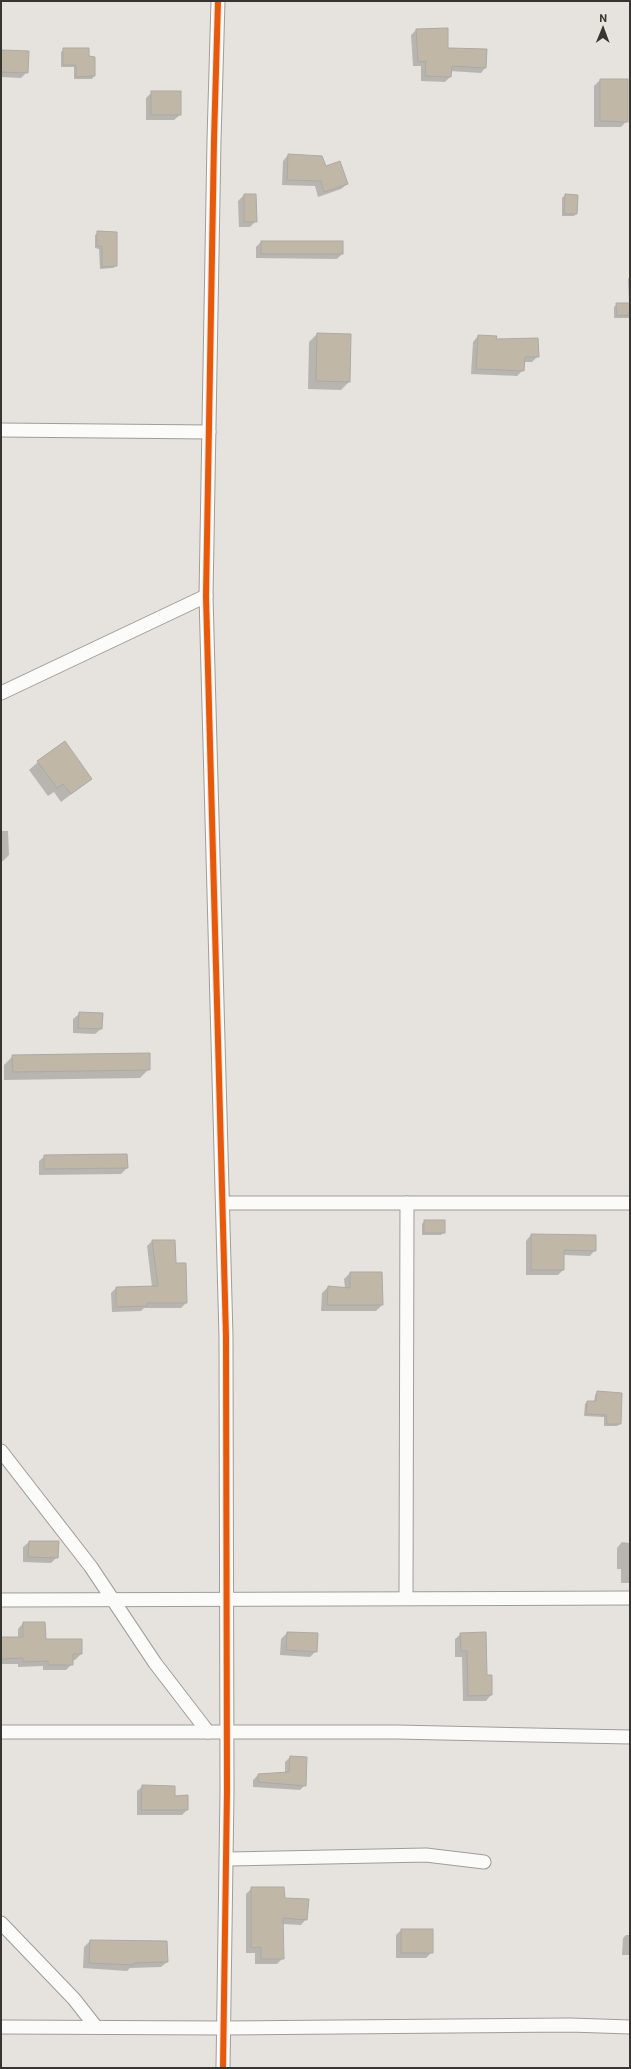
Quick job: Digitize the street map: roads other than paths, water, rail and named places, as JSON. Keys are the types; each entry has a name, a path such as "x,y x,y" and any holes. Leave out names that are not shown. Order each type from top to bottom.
{"street":[{"path":"218,1 208,432 206,596 226,1337 227,1858 223,2068"},
{"path":"1,430 208,432"},
{"path":"1,693 206,596"},
{"path":"222,1203 630,1203"},
{"path":"406,1597 407,1203"},
{"path":"1,1451 91,1567 155,1663 208,1732"},
{"path":"1,1600 406,1597 630,1598"},
{"path":"1,1732 397,1732 630,1736"},
{"path":"227,1858 426,1855 484,1862"},
{"path":"1,1924 74,2000 96,2027"},
{"path":"1,2027 223,2028 570,2025 630,2027"}]}
